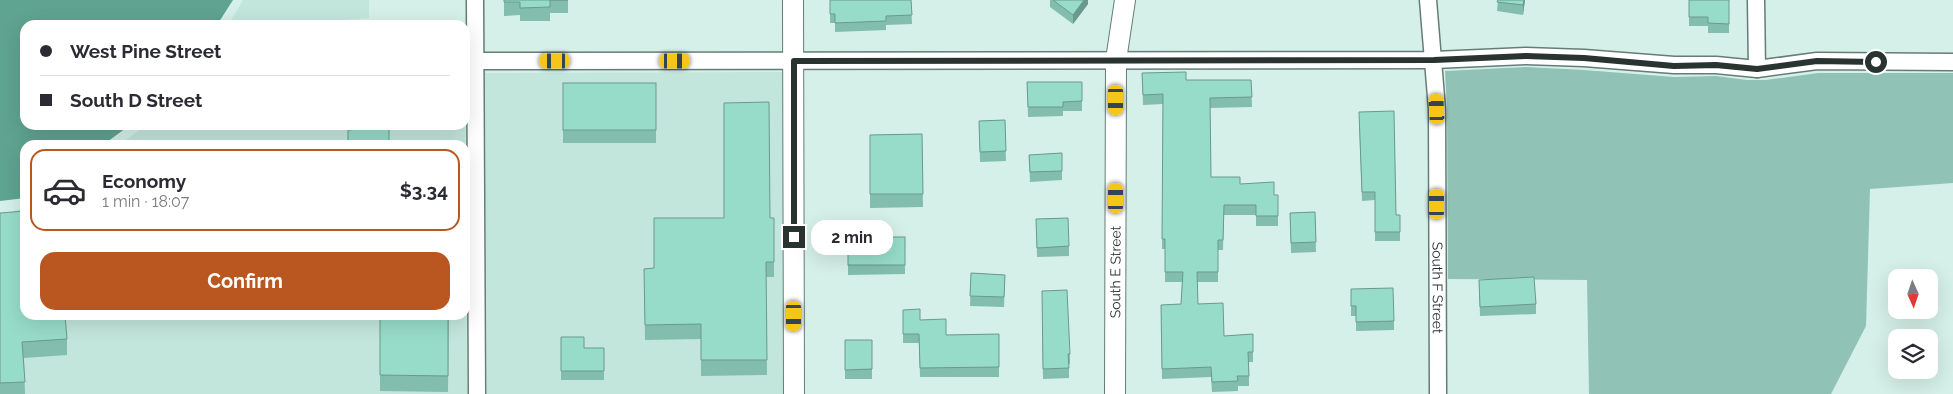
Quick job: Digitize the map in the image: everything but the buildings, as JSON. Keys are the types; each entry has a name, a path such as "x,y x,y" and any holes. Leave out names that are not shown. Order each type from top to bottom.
{"street":[{"path":"475,0 477,394"},
{"path":"793,0 794,394"},
{"name":"South E Street","path":"1115,394 1116,60 1125,0"},
{"name":"South F Street","path":"1428,0 1430,43 1434,60 1437,109 1438,394"},
{"path":"1756,0 1757,69"},
{"path":"475,61 1434,60 1526,56 1584,58 1674,66 1716,65 1757,69 1817,61 1953,62"}],"shaded area":[{"path":"0,0 233,0 220,20 20,20 20,130 123,130 110,140 20,140 20,199 0,201"},
{"path":"243,0 369,0 369,18 344,20 231,20"},
{"path":"1526,67 1674,77 1716,76 1747,80 1766,80 1818,73 1953,73 1953,183 1870,189 1866,326 1831,394 1589,394 1587,280 1448,279 1445,71"},
{"path":"784,72 784,394 487,394 485,73"},
{"path":"139,130 465,130 465,140 126,140"},
{"path":"20,209 20,320 467,320 467,394 0,394 10,215 15,210"}],"route":[{"path":"794,237 794,61 1434,60 1526,56 1584,58 1674,66 1716,65 1757,69 1817,61 1876,62"}]}
